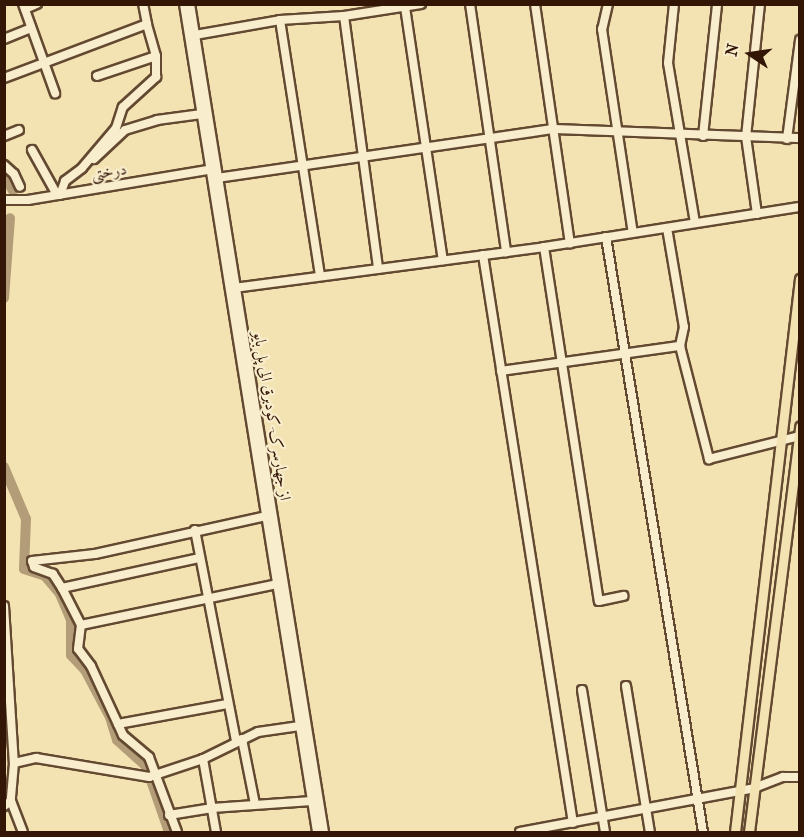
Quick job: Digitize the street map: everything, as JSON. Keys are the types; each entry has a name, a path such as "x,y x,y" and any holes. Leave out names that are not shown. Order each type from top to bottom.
{"main road":[{"path":"735,832 800,279"},
{"path":"749,832 800,426"}],"street":[{"path":"37,4 24,7 56,93"},
{"path":"61,194 65,182 82,168 116,128 123,107 153,82 156,56 143,4"},
{"name":"از جهارسرک-کودبرق الی پل بایو","path":"184,4 202,114 216,178 324,832"},
{"name":"از جهارسرک-کودبرق الی پل بایو","path":"190,4 214,169"},
{"path":"195,35 280,20 344,16 421,4"},
{"path":"470,4 507,252"},
{"path":"535,4 570,243"},
{"path":"609,4 602,29 615,130 633,233"},
{"path":"674,4 668,63 695,224"},
{"path":"703,136 717,4"},
{"path":"757,214 746,137 760,4"},
{"path":"405,7 443,260"},
{"path":"344,16 378,269"},
{"path":"280,20 320,276"},
{"path":"4,78 147,24"},
{"path":"4,39 32,28"},
{"path":"788,139 800,40"},
{"path":"97,76 156,56"},
{"path":"101,147 125,130 157,120 202,114"},
{"path":"216,178 552,129 800,138"},
{"path":"4,136 19,130"},
{"path":"32,150 61,194"},
{"path":"4,165 14,174 20,187"},
{"name":"درختی","path":"4,200 61,194 214,169"},
{"path":"234,288 544,247 800,207"},
{"path":"667,228 684,327 680,346 709,459 780,444 799,436"},
{"path":"606,237 703,832"},
{"path":"544,247 599,601 623,596"},
{"path":"483,255 573,823"},
{"name":"از جهارسرک-کودبرق الی پل بایو","path":"234,288 266,516 317,832"},
{"path":"501,371 624,352 680,346"},
{"path":"177,832 154,776 149,757 123,735 92,666 78,649 81,625 62,588 53,574 34,567 32,561 95,554 266,516"},
{"path":"195,530 205,597 227,704 239,740 255,804"},
{"path":"62,588 200,558"},
{"path":"81,625 205,597 277,584"},
{"path":"4,606 14,763 8,803 23,832"},
{"path":"626,686 650,832"},
{"path":"582,690 605,832"},
{"path":"118,724 227,704"},
{"path":"14,763 36,758 154,776 203,759 239,740 300,726"},
{"path":"203,759 216,832"},
{"path":"520,832 557,829 573,823 754,788 783,777 800,777"},
{"path":"169,815 212,808 312,801"}],"waterway":[{"path":"4,174 13,191"},
{"path":"4,298 10,218"},
{"path":"4,467 26,519 24,569 45,576 60,594 71,620 71,655 85,670 110,717 117,740 146,766 169,832"}]}
